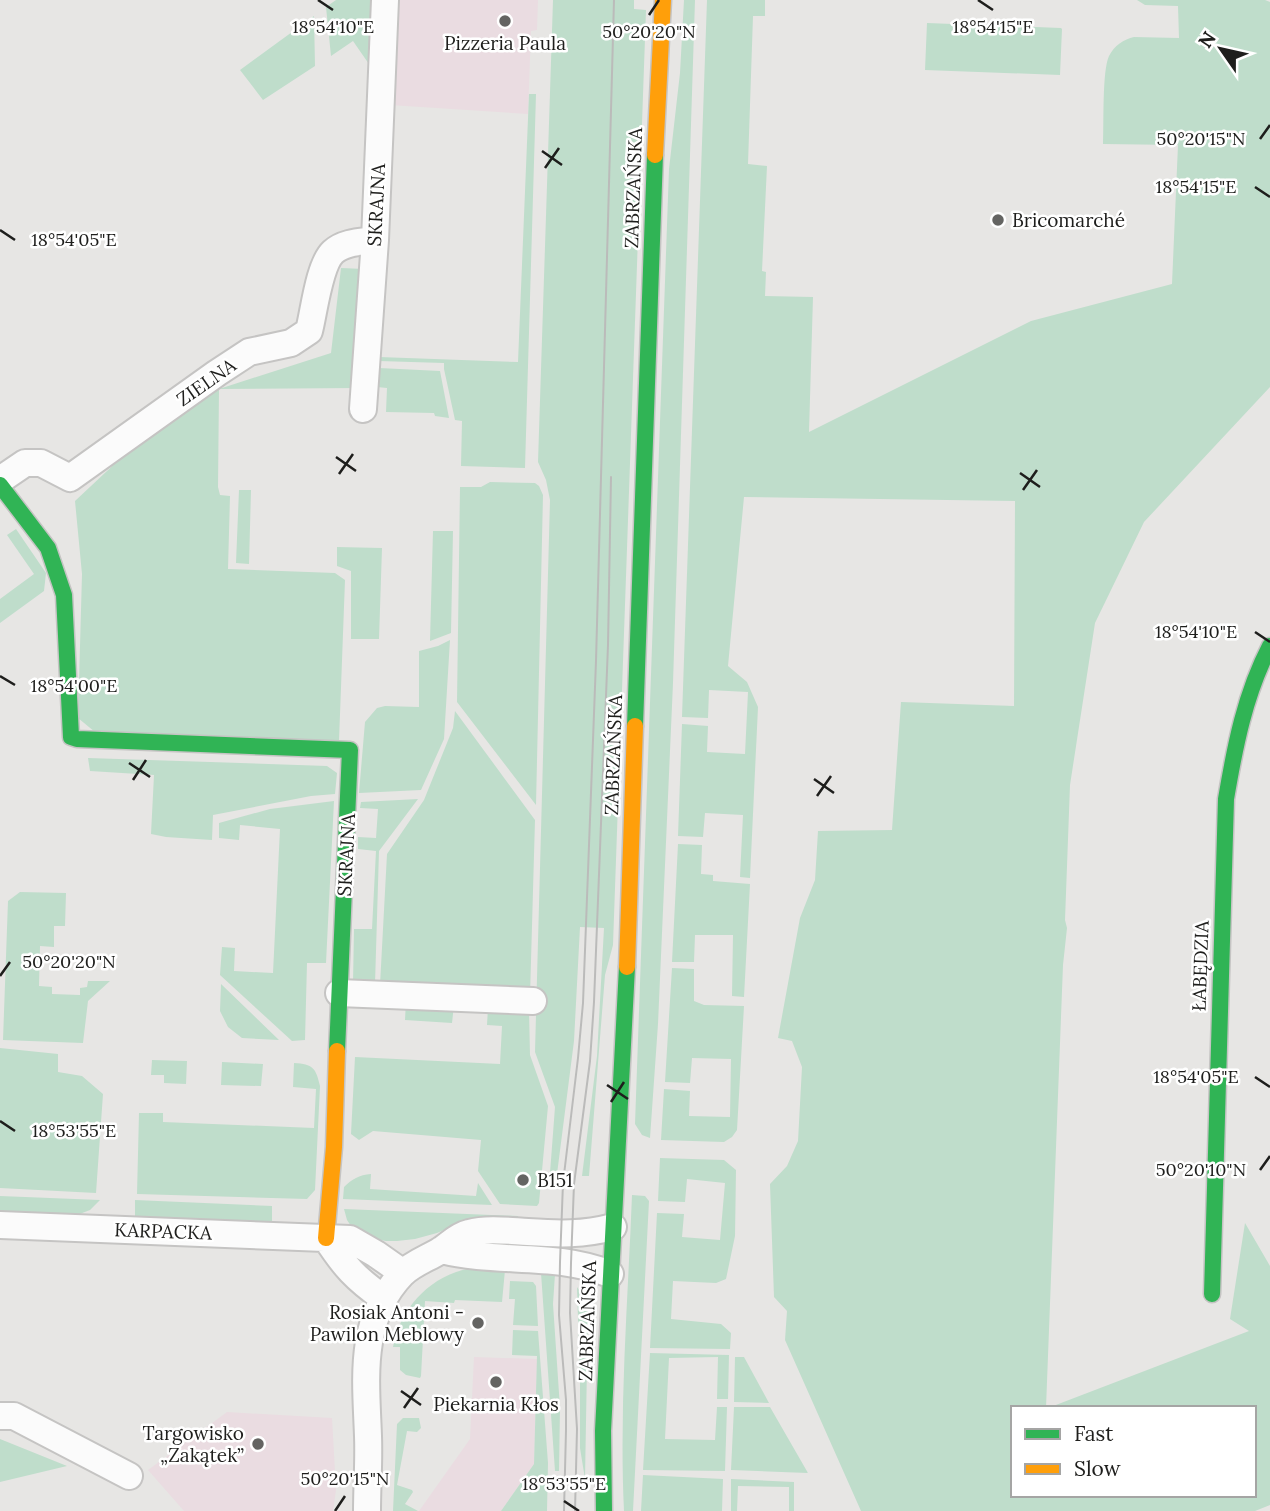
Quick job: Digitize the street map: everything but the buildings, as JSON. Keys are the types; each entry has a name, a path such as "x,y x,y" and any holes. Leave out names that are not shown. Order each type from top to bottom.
{"street":[{"name":"SKRAJNA","path":"363,409 375,240 385,0"},
{"name":"ZABRZAŃSKA","path":"604,1511 603,1458 610,1274 628,938 654,176 663,0"},
{"name":"ZIELNA","path":"0,480 25,463 41,463 70,478 249,352 291,343 309,331 322,272 332,253 349,243 375,240"},
{"name":"SKRAJNA","path":"0,485 47,548 64,596 71,737 349,750 334,1142 326,1238"},
{"name":"ŁABĘDZIA","path":"1212,1294 1226,799 1236,737 1252,685 1270,646"},
{"path":"339,993 533,1000"},
{"name":"KARPACKA","path":"0,1225 350,1239 403,1273"},
{"path":"367,1511 369,1337 383,1298 403,1273 454,1239 470,1233 592,1233 613,1227"},
{"path":"326,1238 344,1265 383,1298"},
{"path":"441,1250 475,1257 571,1263 592,1266 610,1274"},
{"path":"0,1416 14,1416 129,1476"}],"shaded area":[{"path":"398,0 538,0 537,30 531,31 528,114 390,105"},
{"path":"474,1357 537,1359 534,1464 501,1511 419,1511 470,1439"},
{"name":"Targowisko „Zakątek”","path":"227,1412 332,1418 336,1490 333,1511 184,1511 148,1470"}],"green space":[{"path":"336,0 376,0 371,67 353,41 331,56 326,7"},
{"path":"553,0 634,0 634,9 646,10 613,945 605,975 589,1176 582,1176 597,1056 604,928 580,927 574,1041 557,1174 550,1173 555,1107 535,1052 550,500 546,480 538,462"},
{"path":"684,0 695,0 673,683 658,1024 650,1138 642,1135 635,1124 669,169 680,73"},
{"path":"707,0 765,0 765,16 753,16 748,164 767,166 762,271 766,272 765,296 813,297 809,432 1031,321 1172,284 1178,145 1103,144 1104,85 1109,56 1120,44 1134,37 1179,38 1178,6 1145,5 1137,0 1270,2 1270,387 1144,522 1095,623 1070,785 1065,920 1067,928 1063,965 1046,1406 1011,1406 1011,1497 1256,1497 1256,1406 1053,1406 1249,1331 1230,1319 1245,1223 1270,1266 1270,1505 1255,1511 861,1511 785,1340 787,1311 774,1297 770,1184 787,1166 798,1141 802,1067 792,1041 778,1038 800,918 815,880 818,831 892,830 901,702 1014,706 1015,501 744,497 728,666 747,682 758,707 750,878 740,877 743,815 705,813 703,837 678,836 682,724 708,726 707,752 745,754 748,692 709,690 708,718 682,717"},
{"path":"314,16 315,66 263,100 240,70"},
{"path":"927,23 1061,28 1060,75 925,70"},
{"path":"529,94 536,94 525,468 461,466 462,421 455,420 444,363 379,361 379,357 518,362"},
{"path":"341,268 364,269 358,388 219,389 331,353"},
{"path":"379,368 440,371 449,418 435,416 434,413 386,412 387,388 377,387"},
{"path":"214,386 219,389 218,487 220,495 230,496 228,569 335,573 345,580 339,741 95,732 78,718 82,574 75,501 139,441"},
{"path":"490,482 535,483 543,495 536,805 457,702 460,487 481,487"},
{"path":"239,490 251,490 249,564 236,563"},
{"path":"16,529 46,573 44,591 0,623 0,599 34,574 7,535"},
{"path":"433,531 453,531 451,633 430,641"},
{"path":"337,547 382,548 379,639 351,639 351,571 337,566"},
{"path":"450,640 444,739 421,790 359,793 365,722 377,708 419,707 419,651"},
{"path":"455,711 535,820 530,996 380,985 387,854 424,800 453,728"},
{"path":"88,758 327,766 337,773 335,794 311,796 213,815 212,840 166,837 151,834 154,775 90,771"},
{"path":"418,799 379,851 375,984 353,983 354,929 372,929 376,851 358,849 358,837 376,838 378,809 360,808 361,802"},
{"path":"334,801 326,963 307,963 305,1040 292,1041 220,975 222,947 235,948 234,971 273,973 280,829 240,825 239,840 219,838 219,823 270,809"},
{"path":"678,844 702,845 701,874 713,875 713,881 750,884 744,997 732,996 733,935 695,935 694,962 672,962"},
{"path":"20,892 66,893 65,926 54,926 54,947 40,946 39,986 52,987 52,994 80,995 80,988 87,987 88,981 110,981 88,1001 83,1043 3,1040 8,901"},
{"path":"672,968 694,969 694,1001 704,1005 744,1006 737,1130 724,1142 661,1140 664,1089 690,1091 689,1116 730,1117 731,1059 692,1058 690,1083 665,1082"},
{"path":"221,984 279,1040 242,1038 228,1027 220,1011"},
{"path":"406,1001 454,1005 452,1023 405,1020"},
{"path":"488,1008 529,1010 530,1055 548,1106 537,1206 500,1204 478,1171 481,1140 373,1131 359,1140 351,1134 355,1057 500,1064 502,1026 487,1025"},
{"path":"0,1048 58,1054 58,1072 82,1076 103,1094 96,1193 0,1188"},
{"path":"152,1060 187,1061 186,1084 164,1083 164,1075 151,1075"},
{"path":"222,1062 263,1064 261,1086 221,1085"},
{"path":"294,1063 313,1068 320,1086 315,1190 307,1199 137,1194 139,1113 163,1113 163,1122 314,1128 316,1089 293,1087"},
{"path":"660,1158 724,1160 736,1170 735,1236 726,1279 716,1283 673,1281 671,1319 721,1324 731,1333 730,1349 650,1348 657,1213 684,1214 682,1237 720,1240 725,1183 687,1179 685,1202 658,1201"},
{"path":"371,1174 370,1189 476,1196 478,1183 492,1205 343,1199 344,1187 347,1184 359,1176"},
{"path":"632,1195 645,1196 649,1201 633,1511 624,1511 623,1393"},
{"path":"0,1196 100,1200 90,1210 77,1215 0,1212"},
{"path":"135,1200 272,1206 272,1225 135,1220"},
{"path":"344,1209 518,1216 519,1222 460,1223 415,1239 386,1241 353,1229"},
{"path":"467,1269 505,1270 502,1302 425,1301 421,1376 406,1375 400,1370 400,1347 393,1347 402,1320 418,1297 429,1287 440,1279"},
{"path":"541,1273 555,1274 553,1304 560,1408 559,1471 555,1471"},
{"path":"510,1281 533,1282 536,1286 538,1326 513,1325 515,1299 509,1299"},
{"path":"577,1287 588,1308 585,1479 580,1448"},
{"path":"513,1330 538,1331 548,1463 547,1511 501,1511 534,1464 537,1356 512,1355"},
{"path":"650,1353 729,1355 728,1399 717,1399 718,1357 669,1358 665,1439 715,1440 717,1407 727,1407 725,1471 643,1470"},
{"path":"735,1357 744,1357 769,1403 734,1402"},
{"path":"734,1407 770,1407 808,1473 731,1470"},
{"path":"403,1418 419,1418 421,1428 417,1432 407,1431 397,1485 412,1490 405,1504 418,1511 393,1511 397,1424"},
{"path":"0,1439 67,1466 0,1482"},
{"path":"643,1475 723,1479 722,1511 641,1511"},
{"path":"731,1479 794,1482 794,1511 789,1511 789,1487 738,1486 737,1511 731,1511"}],"tram line":[{"path":"564,1511 566,1400 559,1315 560,1262 563,1183 583,1003 596,661 614,0"},
{"path":"575,1511 577,1429 570,1313 571,1263 574,1184 590,1061 594,1002 608,645 611,477"}],"traffic: fast":[{"path":"635,726 655,155"},
{"path":"0,485 48,548 64,595 71,737 350,750 337,1051"},
{"path":"1212,1294 1226,799 1247,702 1270,646"},
{"path":"604,1511 603,1431 627,967"}],"traffic: slow":[{"path":"655,155 663,0"},
{"path":"627,967 635,726"},
{"path":"326,1238 334,1147 337,1051"}],"place":[{"name":"Pizzeria Paula","path":"505,21"},
{"name":"Bricomarché","path":"998,220"},
{"name":"B151","path":"523,1180"},
{"name":"Rosiak Antoni - Pawilon Meblowy","path":"478,1323"},
{"name":"Piekarnia Kłos","path":"496,1382"},
{"name":"Targowisko „Zakątek”","path":"258,1444"}]}
